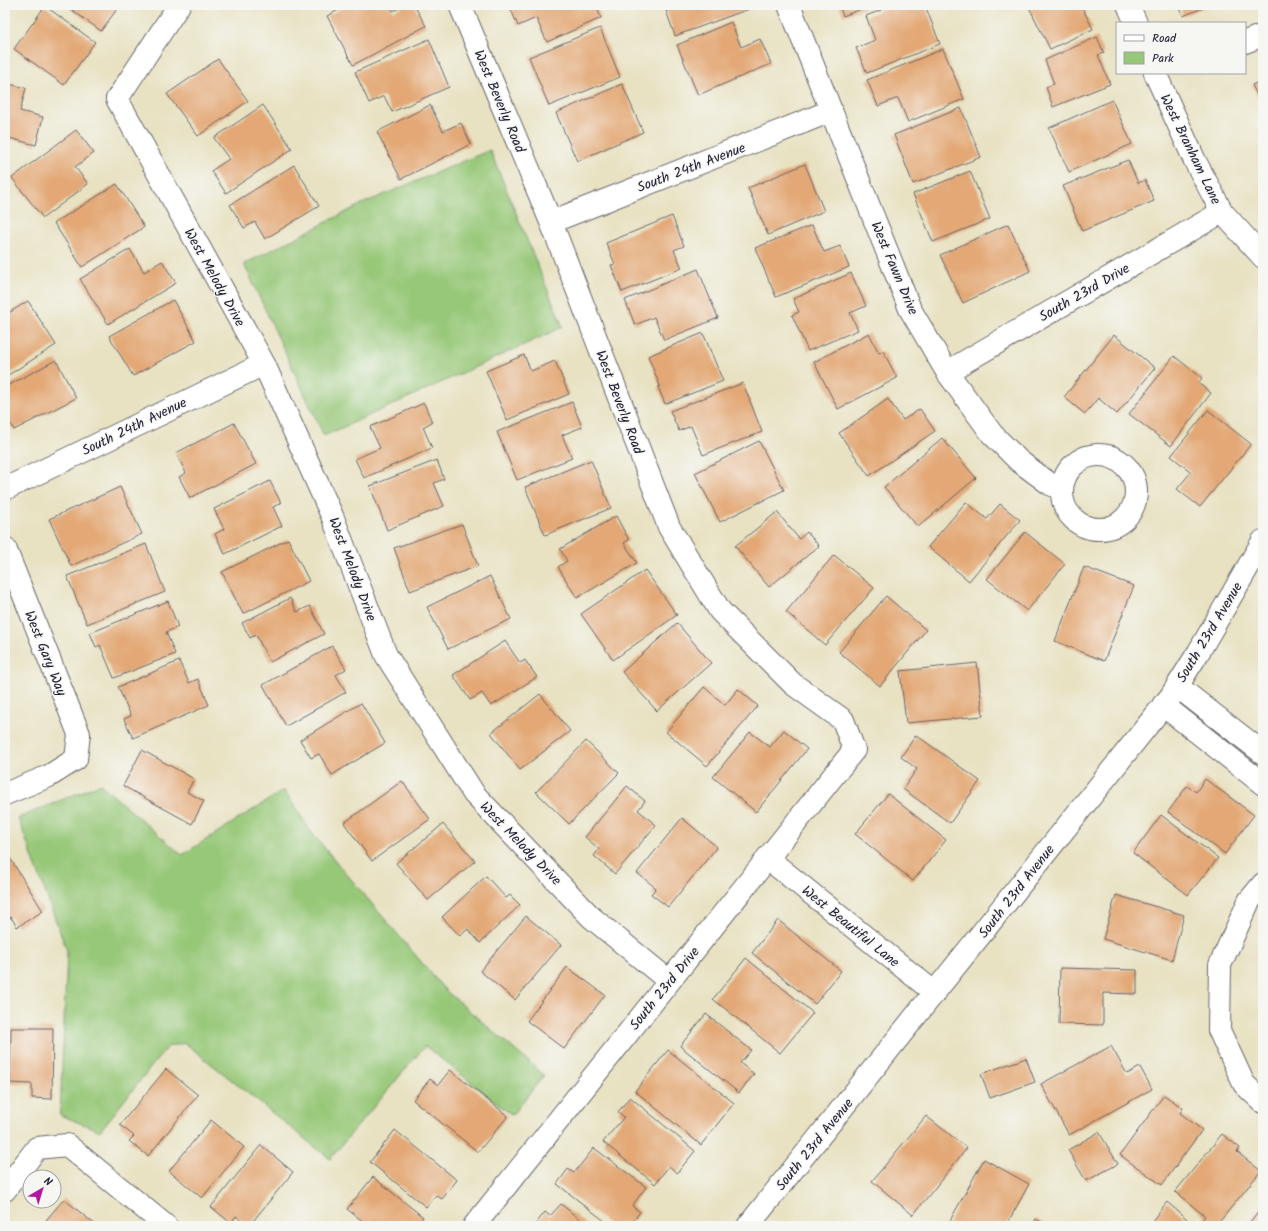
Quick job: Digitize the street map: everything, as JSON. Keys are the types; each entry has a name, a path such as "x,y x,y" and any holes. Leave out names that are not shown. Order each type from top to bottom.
{"street":[{"name":"West Melody Drive","path":"179,5 117,99 264,364 333,518 386,655 474,794 591,917 669,981"},
{"name":"West Beverly Road","path":"460,5 551,222 669,527 720,610 793,684 843,720 854,750"},
{"name":"West Fawn Drive","path":"790,5 910,309 947,372 992,434 1019,461 1050,484 1062,489"},
{"path":"1128,5 1136,22"},
{"path":"1246,42 1263,35"},
{"name":"West Branham Lane","path":"1160,74 1195,161 1222,212 1263,257"},
{"name":"South 24th Avenue","path":"551,222 831,111"},
{"name":"South 23rd Drive","path":"947,372 1222,212"},
{"name":"South 24th Avenue","path":"5,489 264,364"},
{"name":"South 23rd Avenue","path":"748,1226 1163,705 1177,686 1263,541"},
{"name":"West Gary Way","path":"5,548 78,734 76,759 49,776 5,794"},
{"path":"1177,686 1259,750 1241,766"},
{"path":"1163,705 1263,784"},
{"name":"South 23rd Drive","path":"474,1226 854,750"},
{"name":"West Beautiful Lane","path":"767,858 935,993"},
{"path":"1263,884 1249,901 1220,965 1219,1030 1244,1084 1263,1102"},
{"path":"5,1190 37,1148 67,1145 166,1226"}],"green space":[{"path":"490,150 563,327 324,436 244,264 364,203"},
{"path":"100,784 182,855 284,790 311,832 445,990 544,1075 512,1115 425,1046 330,1159 185,1043 167,1047 100,1131 60,1115 67,951 18,818"}],"building":[{"path":"65,5 120,5 101,31"},
{"path":"348,5 390,5 393,11 405,5 414,5 426,26 353,65 327,16"},
{"path":"509,5 596,5 601,18 547,42 536,18 518,26"},
{"path":"664,5 748,5 749,9 675,36"},
{"path":"839,5 872,5 843,16"},
{"path":"894,5 925,5 940,44 867,73 856,48 875,40 866,16"},
{"path":"1028,5 1081,5 1093,29 1050,49"},
{"path":"1179,5 1210,5 1183,16"},
{"path":"45,6 95,42 64,85 14,49"},
{"path":"731,22 741,47 760,39 771,64 698,95 677,45"},
{"path":"600,28 620,77 549,106 529,57"},
{"path":"1097,37 1104,53 1098,55 1110,84 1053,107 1046,87 1054,84 1045,60"},
{"path":"429,39 449,87 392,112 384,96 369,103 355,72"},
{"path":"943,49 964,99 908,122 898,98 878,106 867,80"},
{"path":"218,59 248,101 198,136 167,94"},
{"path":"1263,80 1263,107 1252,85"},
{"path":"5,83 26,88 20,111 43,117 36,145 5,137"},
{"path":"622,84 643,132 577,161 556,113"},
{"path":"1112,100 1132,144 1069,172 1049,128"},
{"path":"263,105 292,149 226,193 211,171 229,159 214,138"},
{"path":"430,105 443,131 461,123 471,144 401,179 377,132"},
{"path":"961,108 981,157 913,184 894,135"},
{"path":"76,130 94,153 75,167 88,184 43,218 12,178"},
{"path":"1128,160 1138,183 1145,180 1154,201 1082,231 1063,186"},
{"path":"805,164 824,211 768,235 748,188"},
{"path":"294,165 319,206 265,239 255,222 244,228 230,205"},
{"path":"970,171 990,219 933,242 913,194"},
{"path":"117,184 144,227 82,267 54,223"},
{"path":"672,216 684,246 674,250 682,268 622,292 611,265 615,264 606,243"},
{"path":"1008,224 1030,271 963,303 940,255"},
{"path":"812,225 824,252 840,246 849,267 776,297 755,248"},
{"path":"130,249 144,272 162,261 176,283 108,324 80,279"},
{"path":"698,269 718,318 664,340 654,317 635,325 625,300"},
{"path":"851,273 866,306 850,313 858,330 808,351 792,315 799,312 793,299"},
{"path":"173,300 196,341 133,376 109,336"},
{"path":"28,301 56,345 5,377 5,315"},
{"path":"703,333 723,381 665,404 658,387 660,386 648,356"},
{"path":"869,333 879,353 883,351 897,378 838,409 814,362"},
{"path":"1114,335 1155,368 1117,414 1098,398 1085,414 1064,397"},
{"path":"524,355 531,371 555,361 569,394 507,420 486,371"},
{"path":"1174,356 1202,378 1198,383 1211,393 1171,446 1129,414"},
{"path":"56,360 76,398 14,430 5,413 5,387"},
{"path":"743,383 762,432 703,455 691,426 679,431 670,411"},
{"path":"888,399 903,420 920,409 935,431 869,476 839,433"},
{"path":"572,402 582,427 562,435 572,458 517,480 497,432"},
{"path":"424,403 432,422 423,427 432,448 364,478 355,459 380,448 370,427"},
{"path":"1208,410 1251,444 1200,507 1177,489 1191,472 1171,456"},
{"path":"234,423 256,464 190,498 179,477 186,473 176,453"},
{"path":"942,438 976,478 918,527 884,487"},
{"path":"759,441 784,490 720,522 695,473"},
{"path":"437,460 444,479 434,483 444,506 387,530 370,486"},
{"path":"591,460 611,508 545,535 525,487"},
{"path":"270,481 281,503 273,507 282,526 225,554 215,534 224,529 214,509"},
{"path":"120,487 142,534 71,566 49,519"},
{"path":"966,502 987,519 1000,504 1020,520 969,581 928,547"},
{"path":"777,512 799,539 807,532 819,546 769,587 735,546"},
{"path":"616,516 629,540 624,543 637,563 577,598 558,567 567,561 560,549"},
{"path":"462,524 478,566 410,591 394,548"},
{"path":"1025,532 1065,564 1027,611 987,579"},
{"path":"288,539 309,581 243,614 222,572"},
{"path":"146,544 165,592 87,624 67,576"},
{"path":"834,555 874,588 825,645 786,612"},
{"path":"1084,567 1134,586 1104,661 1055,641"},
{"path":"645,570 677,615 613,660 581,614"},
{"path":"490,576 511,619 448,649 427,607"},
{"path":"886,596 926,630 880,686 839,652"},
{"path":"290,598 297,612 310,606 324,634 270,662 256,635 250,638 242,623"},
{"path":"168,601 178,627 166,632 175,654 114,678 100,645 96,647 90,633"},
{"path":"677,623 711,663 657,711 622,672"},
{"path":"505,641 520,663 525,660 537,677 491,706 482,693 470,700 453,675"},
{"path":"332,646 346,669 336,675 346,692 286,726 263,685"},
{"path":"179,661 189,683 198,679 209,705 133,738 124,719 131,716 118,687"},
{"path":"977,663 983,716 906,723 900,671"},
{"path":"704,687 725,705 738,689 758,706 707,766 666,732"},
{"path":"540,694 570,731 520,770 491,733"},
{"path":"361,703 385,743 332,775 319,754 311,758 300,740"},
{"path":"784,730 807,749 756,812 713,777 750,732 770,747"},
{"path":"916,735 980,781 950,823 903,789 917,769 901,757"},
{"path":"586,741 619,773 569,824 536,792"},
{"path":"142,750 194,779 187,792 204,801 192,824 123,786"},
{"path":"1205,779 1254,815 1225,854 1168,812 1187,786 1196,792"},
{"path":"402,781 430,819 372,861 344,823"},
{"path":"627,786 645,801 638,810 656,825 615,874 594,856 599,849 585,837"},
{"path":"888,794 946,840 913,881 855,834"},
{"path":"1161,815 1218,858 1188,895 1133,853"},
{"path":"682,818 717,847 668,907 651,894 656,888 637,873"},
{"path":"443,824 475,861 428,900 396,863"},
{"path":"5,850 43,911 17,927 11,917 5,921"},
{"path":"486,876 506,898 510,895 520,905 480,943 468,929 460,936 442,917"},
{"path":"1116,895 1184,915 1172,960 1103,939"},
{"path":"526,916 561,945 515,1000 480,971"},
{"path":"778,920 841,971 815,1004 752,953"},
{"path":"746,958 813,1013 780,1053 713,999"},
{"path":"567,967 605,995 564,1049 527,1021"},
{"path":"1060,968 1137,970 1137,994 1103,993 1103,1025 1059,1024"},
{"path":"706,1014 751,1050 740,1063 754,1074 739,1093 680,1046"},
{"path":"11,1028 53,1028 52,1099 32,1098 32,1084 10,1083"},
{"path":"1111,1046 1127,1074 1140,1067 1152,1089 1069,1135 1041,1084"},
{"path":"668,1050 734,1103 701,1145 635,1091"},
{"path":"1026,1058 1035,1082 990,1098 981,1074"},
{"path":"166,1069 198,1095 148,1156 129,1141 134,1136 120,1125"},
{"path":"450,1070 508,1116 478,1152 413,1100 430,1079 438,1085"},
{"path":"1164,1095 1183,1108 1180,1113 1202,1130 1162,1185 1120,1155"},
{"path":"630,1097 695,1151 677,1173 669,1166 655,1184 603,1142 624,1117 618,1112"},
{"path":"926,1116 967,1148 913,1215 872,1181"},
{"path":"211,1120 244,1147 202,1198 169,1171"},
{"path":"395,1130 457,1180 442,1199 436,1195 426,1207 370,1162"},
{"path":"1099,1132 1118,1164 1086,1181 1068,1150"},
{"path":"1222,1134 1240,1148 1237,1152 1261,1171 1216,1226 1210,1226 1202,1220 1205,1216 1175,1192"},
{"path":"261,1145 293,1172 249,1226 236,1216 231,1223 211,1207"},
{"path":"594,1148 646,1187 632,1206 640,1212 629,1226 611,1226 557,1184 568,1169 574,1173"},
{"path":"984,1159 1029,1184 1006,1226 947,1226"},
{"path":"373,1177 423,1217 416,1226 369,1226 347,1209"},
{"path":"64,1199 97,1226 41,1226 55,1209 62,1209 62,1201"},
{"path":"1167,1202 1194,1225 1155,1226 1151,1222"},
{"path":"561,1204 588,1226 534,1226 545,1212 550,1216"},
{"path":"1263,1205 1263,1226 1247,1226"},
{"path":"1036,1219 1048,1226 1032,1226"}]}
